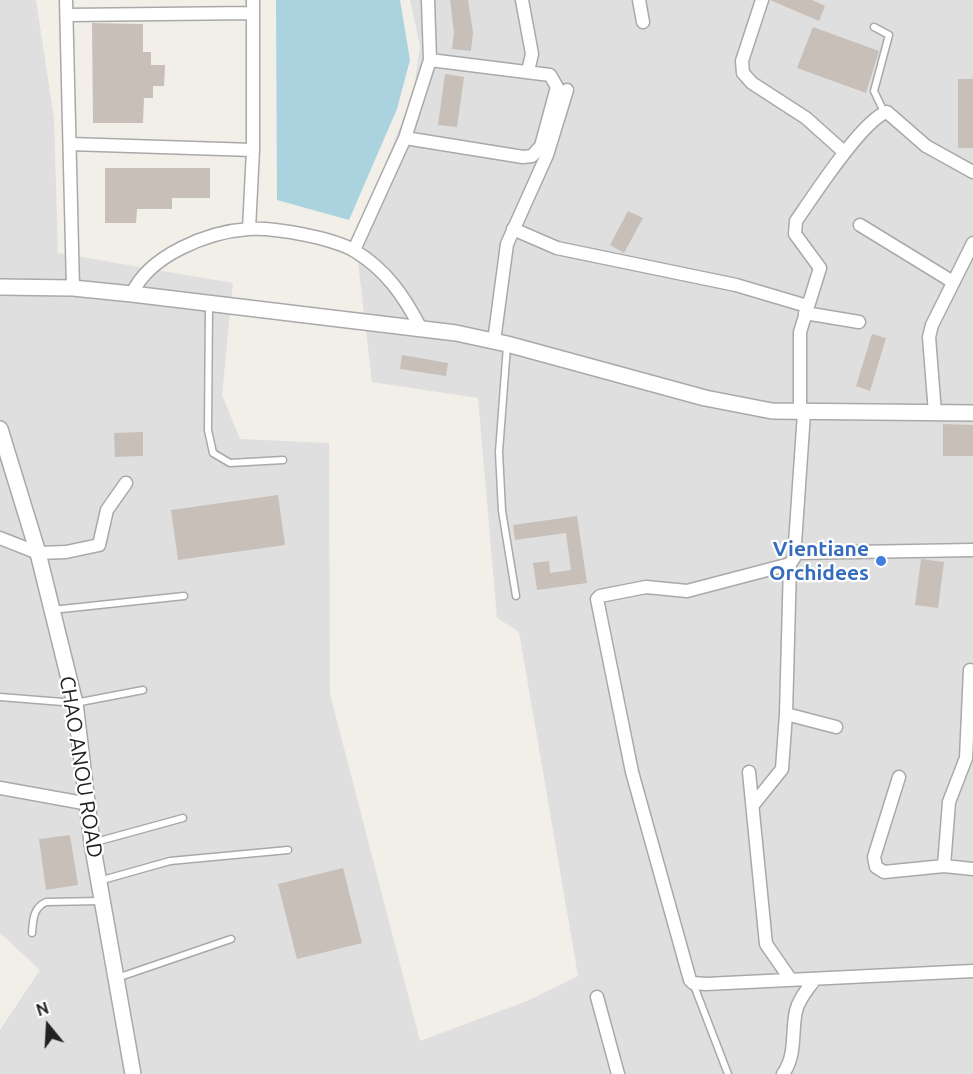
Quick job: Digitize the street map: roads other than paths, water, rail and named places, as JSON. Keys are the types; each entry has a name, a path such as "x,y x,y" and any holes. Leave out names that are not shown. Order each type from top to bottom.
{"street":[{"path":"66,0 73,288"},
{"path":"249,229 253,150 253,0"},
{"path":"354,250 405,138 430,60 428,0"},
{"path":"522,0 532,54 528,71"},
{"path":"639,0 643,22"},
{"path":"762,0 742,61 743,74 752,83 806,118 844,152"},
{"path":"68,15 253,14"},
{"path":"405,138 523,157 532,156 541,146 558,87 550,75 430,60"},
{"path":"500,342 507,244 547,155 567,90"},
{"path":"753,805 782,769 802,413 800,332 820,268 795,234 796,221 844,152 884,112 927,146 973,172"},
{"path":"69,144 253,150"},
{"path":"860,225 953,282"},
{"path":"132,294 144,274 170,255 204,240 249,229 271,230 334,243 354,250 398,287 420,327"},
{"path":"513,229 558,248 725,282 806,309 859,322"},
{"path":"935,413 929,337 932,325 973,243"},
{"path":"0,287 73,288 420,327 500,342 705,398 772,411 973,413"},
{"name":"CHAO ANOU ROAD","path":"0,429 38,553 75,703 98,881 134,1074"},
{"path":"0,538 38,553 66,552 99,545 107,510 126,483"},
{"path":"973,550 793,558 687,591 646,587 600,596 597,599 632,771 687,970 693,983 973,971"},
{"path":"944,866 949,802 966,758 970,670"},
{"path":"786,714 836,727"},
{"path":"749,772 766,944 791,980"},
{"path":"899,777 874,857 876,867 884,872 944,866 973,869"},
{"path":"0,788 89,804"},
{"path":"783,1074 794,1048 796,1010 800,999 815,979"},
{"path":"597,997 618,1074"}],"lane":[{"path":"874,27 889,35 874,92 884,112"},
{"path":"209,304 208,430 213,453 230,463 283,460"},
{"path":"500,342 499,452 502,511 516,596"},
{"path":"51,610 184,596"},
{"path":"0,698 75,703 143,690"},
{"path":"92,843 183,818"},
{"path":"98,881 170,861 288,850"},
{"path":"32,933 34,914 39,905 46,902 102,900"},
{"path":"116,978 231,939"},
{"path":"693,983 728,1074"}],"water":[{"path":"276,0 400,0 410,60 397,109 349,220 277,200"}],"place":[{"name":"Vientiane Orchidees","path":"881,561"}]}
